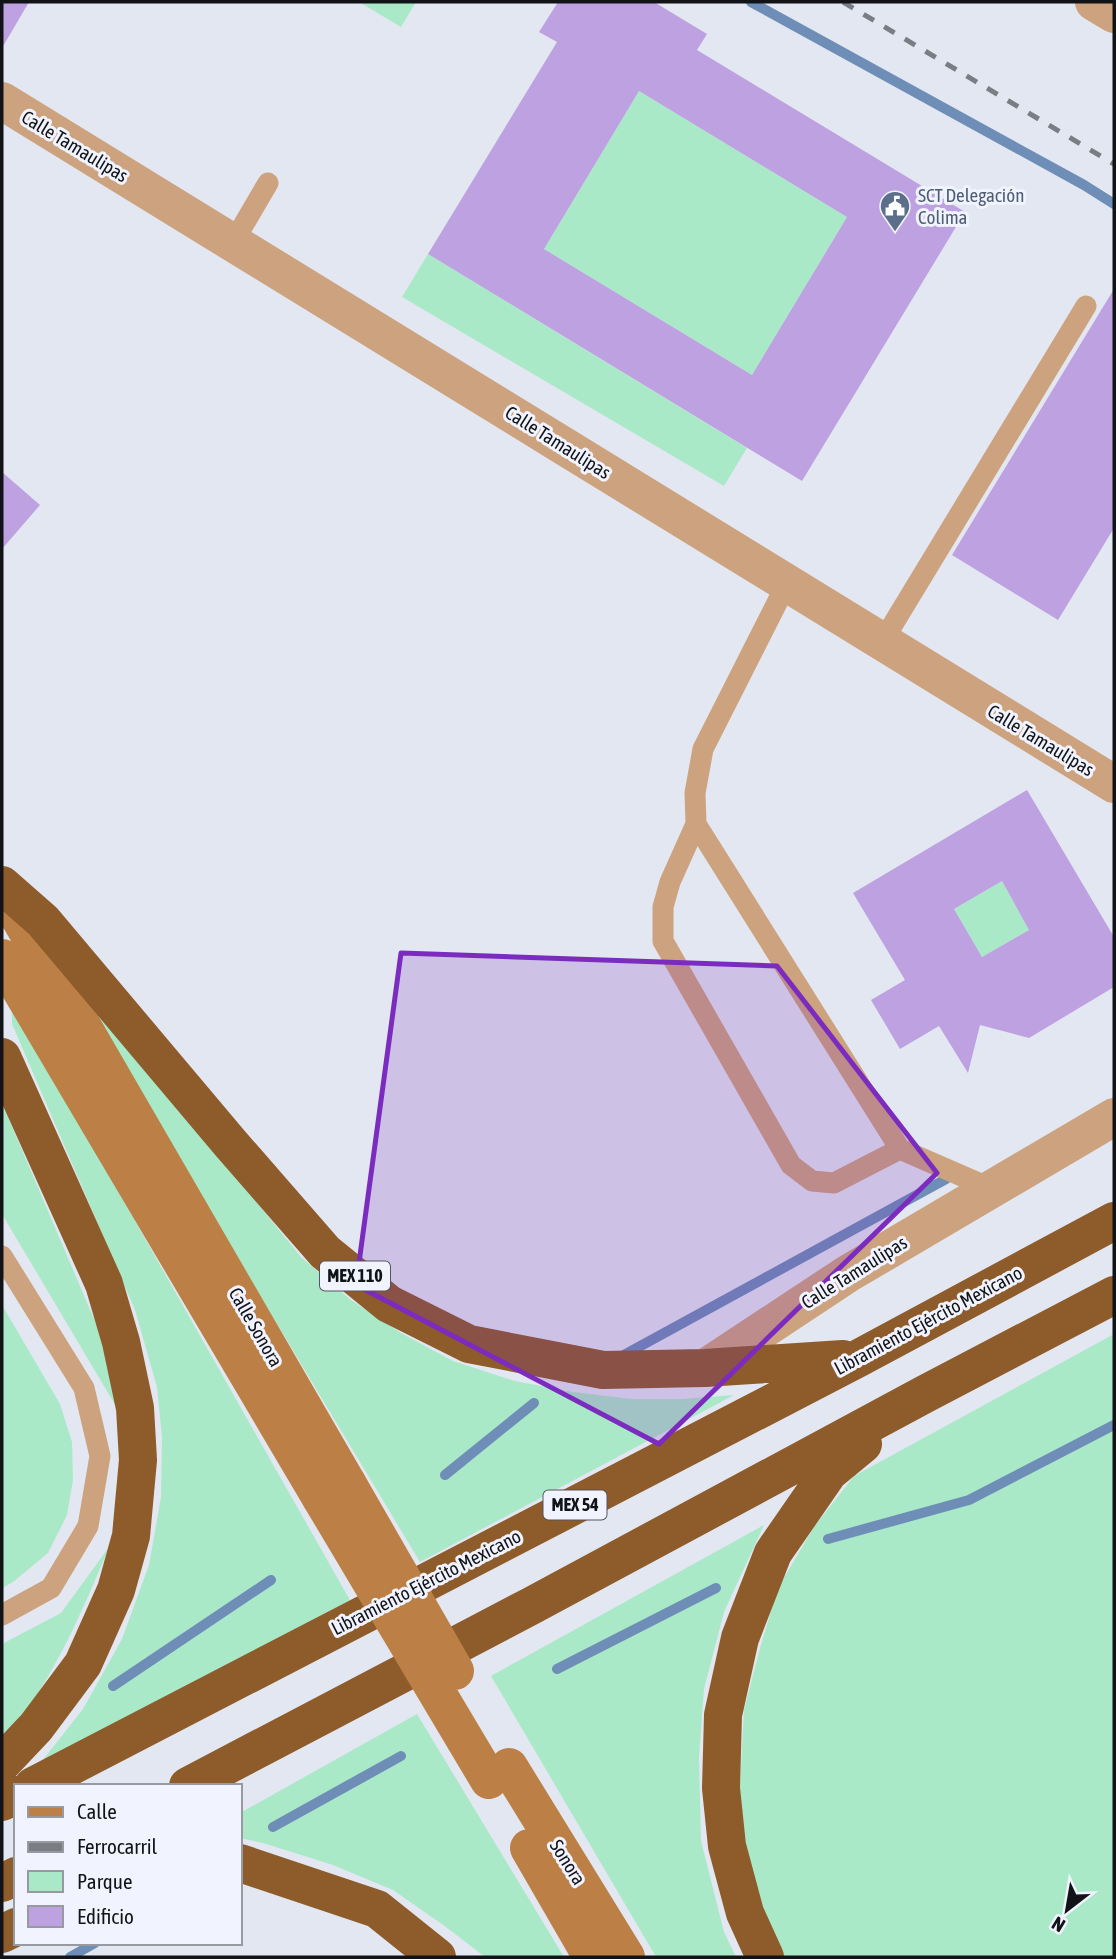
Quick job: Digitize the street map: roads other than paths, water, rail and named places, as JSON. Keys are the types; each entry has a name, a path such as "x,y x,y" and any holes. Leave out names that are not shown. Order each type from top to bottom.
{"highway":[{"name":"MEX 110","path":"2,886 43,921 325,1252 389,1304 469,1344 603,1370 705,1368 859,1358"},
{"path":"2,1057 103,1284 121,1342 135,1408 138,1460 131,1536 116,1590 83,1664 36,1727 2,1763"},
{"name":"Libramiento Ejército Mexicano","path":"37,1784 859,1358 1114,1221"},
{"path":"192,1784 519,1613 1114,1295"},
{"path":"765,1957 746,1913 727,1846 721,1788 723,1715 740,1638 773,1553 829,1472 925,1394"},
{"path":"235,1784 338,1707"},
{"path":"242,1864 377,1909 437,1957"}],"street":[{"path":"1094,2 1114,14"},
{"name":"Calle Tamaulipas","path":"2,101 787,583 881,644 1114,784"},
{"name":"Calle Sonora","path":"2,886 334,1491 499,1774"},
{"name":"Calle Sonora","path":"2,958 334,1491"},
{"name":"Calle Tamaulipas","path":"705,1368 849,1273 1114,1117"},
{"name":"Sonora","path":"499,1774 592,1957"},
{"name":"Sonora","path":"499,1774 626,1957"}],"lane":[{"path":"234,242 268,183"},
{"path":"881,644 1086,306"},
{"path":"787,583 703,749 695,793 696,824 670,882 663,907 663,941 791,1165 812,1181 834,1183 900,1149"},
{"path":"696,824 900,1149 992,1189"},
{"path":"2,1256 84,1388 100,1456 88,1526 51,1588 2,1615"}],"waterway":[{"path":"751,2 1114,204"},
{"path":"624,1355 946,1179"},
{"path":"445,1475 534,1403"},
{"path":"828,1539 969,1500 1114,1425"},
{"path":"113,1686 271,1580"},
{"path":"557,1669 716,1588"},
{"path":"273,1827 401,1756"},
{"path":"70,1957 91,1945"}],"railway":[{"path":"843,2 1114,164"}],"place":[{"name":"SCT Delegación Colima","path":"895,233"}]}
